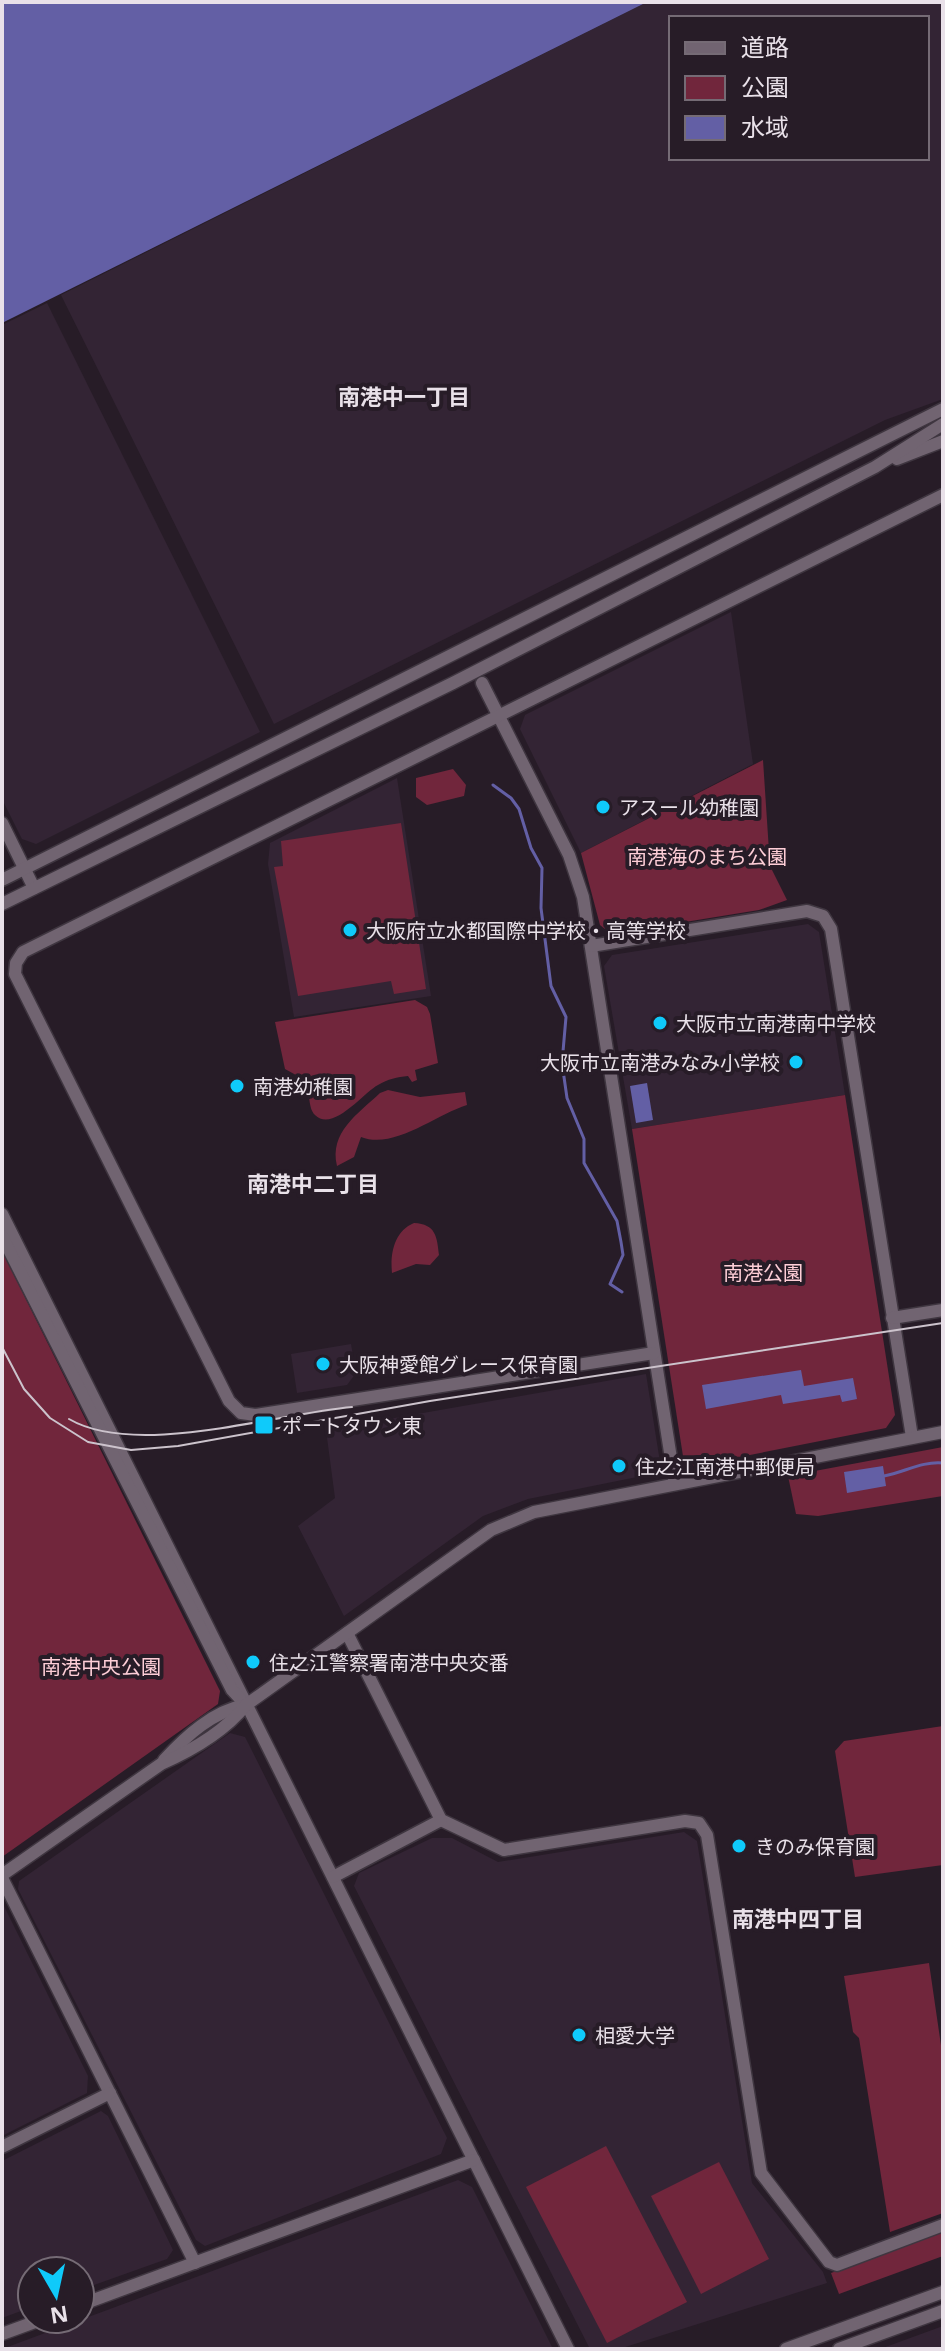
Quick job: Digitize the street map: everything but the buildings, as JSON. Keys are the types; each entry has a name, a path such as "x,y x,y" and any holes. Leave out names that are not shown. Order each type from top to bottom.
{"street":[{"path":"2,880 943,409"},
{"path":"2,904 453,683 875,467 943,424"},
{"path":"875,467 943,441"},
{"path":"654,1353 256,1415 241,1413 229,1401 15,974 16,963 23,952 943,495"},
{"path":"482,683 569,855 583,897 675,1484"},
{"path":"2,823 34,888"},
{"path":"591,946 807,911 823,916 831,929 912,1437"},
{"path":"2,1214 241,1686 246,1705 568,2349"},
{"path":"2,1236 232,1690 246,1705"},
{"path":"892,1318 943,1310"},
{"path":"195,2263 2,1877 161,1764 182,1741 227,1708 246,1705 491,1530 534,1512 943,1432"},
{"path":"347,1633 441,1820 504,1850 685,1821 699,1823 707,1835 761,2173 829,2262 837,2265 943,2225"},
{"path":"333,1877 441,1820"},
{"path":"2,2147 110,2093"},
{"path":"96,2299 474,2160"},
{"path":"786,2349 943,2292"},
{"path":"839,2349 943,2311"}],"shaded area":[{"path":"647,2 943,2 943,399 885,420 274,724 61,295"},
{"path":"47,303 260,732 36,844 22,839 2,799 2,325"},
{"path":"731,612 753,764 581,853 520,729 525,715"},
{"name":"大阪府立水都国際中学校・高等学校","path":"397,778 431,996 294,1017 268,864 270,843"},
{"path":"808,924 819,932 845,1095 632,1129 604,966 612,955"},
{"name":"大阪神愛館グレース保育園","path":"351,1344 356,1373 347,1385 297,1393 291,1354"},
{"path":"646,1374 660,1462 652,1474 528,1499 483,1516 344,1616 298,1526 335,1498 326,1430"},
{"path":"230,1733 245,1737 447,2138 441,2154 205,2246 196,2240 18,1889 19,1881"},
{"name":"相愛大学","path":"684,1832 697,1841 752,2183 823,2272 827,2283 619,2349 590,2349 354,1886 359,1873 432,1838 452,1838 498,1862"},
{"path":"2,1902 88,2076 87,2093 2,2136"},
{"path":"101,2111 108,2116 173,2250 167,2259 96,2284 96,2255 16,2255 16,2313 2,2318 2,2161"},
{"path":"458,2180 472,2187 553,2349 2,2349 40,2335 96,2335 96,2314"},
{"path":"943,2326 943,2349 880,2349"}],"green space":[{"name":"南港海のまち公園","path":"763,760 770,866 787,900 759,910 611,934 600,925 581,853"},
{"path":"453,769 466,785 464,796 427,805 416,797 416,778"},
{"name":"大阪府立水都国際中学校・高等学校","path":"401,823 426,989 394,994 391,981 298,996 274,867 283,866 281,841"},
{"path":"415,1000 427,1007 430,1014 438,1063 415,1070 417,1080 412,1082 408,1076 382,1083 330,1119 315,1115 305,1080 285,1069 275,1022"},
{"path":"269,1076 281,1079 296,1094 286,1099 271,1096 262,1086 263,1079"},
{"path":"388,1090 420,1097 465,1092 467,1105 401,1135 374,1140 361,1137 354,1157 337,1166 337,1143 341,1133 363,1108"},
{"name":"南港公園","path":"845,1095 895,1415 886,1428 694,1466 683,1456 632,1129"},
{"path":"414,1223 431,1229 436,1237 439,1255 430,1265 416,1264 392,1273 392,1258 398,1237"},
{"name":"南港中央公園","path":"2,1251 220,1691 218,1704 2,1857"},
{"path":"943,1447 943,1496 818,1516 796,1514 788,1476"},
{"path":"943,1726 943,1865 855,1877 835,1751 844,1741"},
{"path":"929,1963 943,2059 943,2213 890,2232 859,2038 853,2032 844,1976"},
{"path":"606,2146 687,2302 607,2343 526,2187"},
{"path":"719,2162 769,2259 701,2294 651,2196"},
{"path":"943,2232 943,2256 839,2294 831,2273"}],"water":[{"path":"2,2 647,2 2,323"},
{"path":"647,1083 653,1120 636,1123 630,1086"},
{"path":"801,1370 804,1386 853,1378 857,1399 842,1402 840,1395 783,1404 781,1395 706,1409 702,1385"},
{"path":"883,1466 886,1486 847,1493 844,1472"}],"waterway":[{"path":"493,785 511,798 519,809 531,848 542,868 541,908 551,986 566,1017 562,1063 567,1098 584,1139 584,1163 617,1221 623,1255 610,1284 622,1292"},
{"path":"884,1476 921,1465 943,1463"}],"tram line":[{"path":"2,1347 24,1389 50,1418 88,1442 131,1450 178,1446 430,1401 943,1323"},
{"path":"69,1419 97,1430 131,1435 167,1434 352,1407"}],"place":[{"name":"アスール幼稚園","path":"603,807"},
{"name":"大阪府立水都国際中学校・高等学校","path":"350,930"},
{"name":"大阪市立南港南中学校","path":"660,1023"},
{"name":"大阪市立南港みなみ小学校","path":"796,1062"},
{"name":"南港幼稚園","path":"237,1086"},
{"name":"大阪神愛館グレース保育園","path":"323,1364"},
{"name":"ポートタウン東","path":"264,1425"},
{"name":"住之江南港中郵便局","path":"619,1466"},
{"name":"住之江警察署南港中央交番","path":"253,1662"},
{"name":"きのみ保育園","path":"739,1846"},
{"name":"相愛大学","path":"579,2035"}],"district":[{"name":"南港中一丁目","path":"404,396"},
{"name":"南港中二丁目","path":"313,1183"},
{"name":"南港中四丁目","path":"798,1918"}]}
